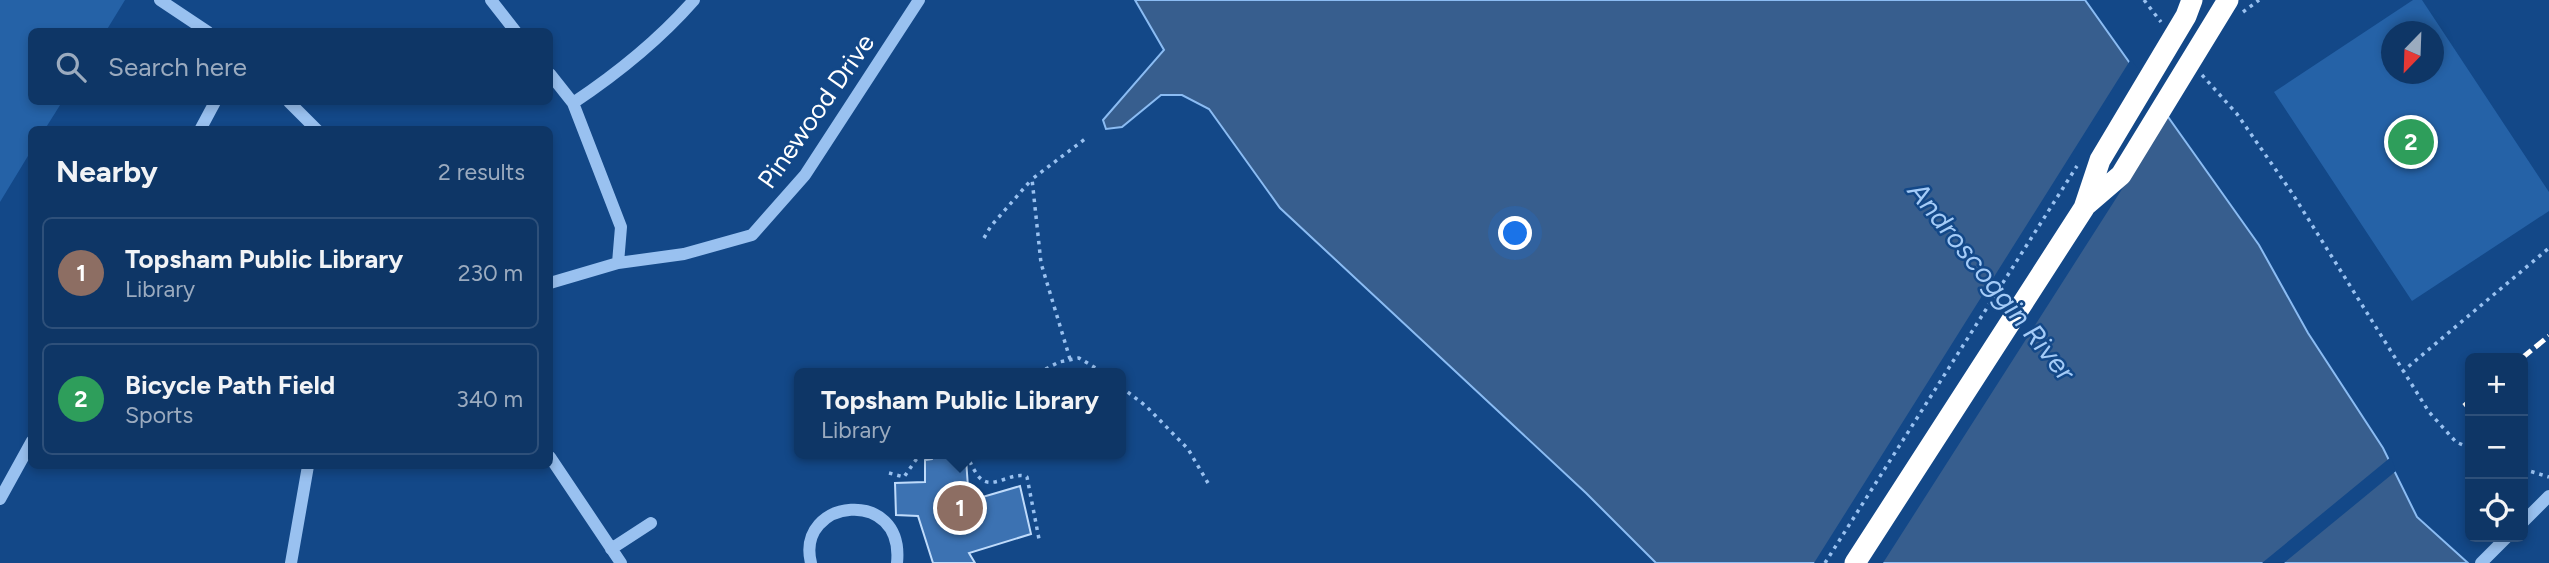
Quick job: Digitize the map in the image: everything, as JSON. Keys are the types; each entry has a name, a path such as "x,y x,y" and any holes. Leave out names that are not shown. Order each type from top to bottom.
{"highway":[{"path":"1855,563 2084,208 2100,160 2182,12 2206,0"},
{"path":"2084,208 2121,175 2228,0"},
{"path":"2204,39 2236,0"}],"street":[{"path":"160,0 202,28"},
{"path":"573,103 619,73 671,26 694,0"},
{"name":"Pinewood Drive","path":"553,282 618,263 684,254 752,235 806,175 919,0"},
{"path":"488,2 512,28"},
{"path":"553,78 573,103 621,226 618,263"},
{"path":"202,126 213,105"},
{"path":"292,105 313,126"},
{"path":"0,499 28,448"},
{"path":"553,462 621,563"},
{"path":"291,563 307,469"},
{"path":"2528,517 2549,496"},
{"path":"811,563 810,543 815,531 824,520 848,509 868,511 886,522 896,541 897,563"},
{"path":"611,549 652,523"},
{"path":"2481,563 2502,542"}],"path":[{"path":"2144,0 2163,29 2182,12"},
{"path":"2198,70 2237,114 2292,193 2429,412 2456,442 2465,446"},
{"path":"984,238 991,226 1032,179 1085,139"},
{"path":"1825,563 2083,156"},
{"path":"1032,179 1041,263 1070,359"},
{"path":"2402,372 2549,248"},
{"path":"1049,368 1079,358 1096,368"},
{"path":"1126,391 1146,406 1188,449 1208,483"},
{"path":"889,472 904,477 914,459"},
{"path":"969,459 980,479 986,481 1021,474 1027,477 1039,538"},
{"path":"2528,471 2549,477"}],"shaded area":[{"path":"0,0 125,0 108,28 28,28 28,105 60,105 47,126 28,126 28,156 0,202"},
{"path":"2413,0 2422,0 2436,21 2381,21"},
{"path":"2381,21 2381,84 2444,84 2444,33 2549,192 2549,211 2412,301 2274,92"}],"water":[{"name":"Androscoggin River","path":"1135,0 2085,0 2259,245 2308,333 2383,448 2417,517 2468,563 1656,563 1586,493 1280,208 1209,109 1182,95 1161,95 1122,127 1106,129 1103,120 1164,50"}],"pier":[{"path":"2131,59 2170,114 1883,563 1814,563"},
{"path":"2391,457 2396,471 2284,563 2262,563"}],"building":[{"path":"966,459 969,501 1020,486 1031,534 969,553 975,563 933,563 918,516 896,515 895,483 925,482 925,460"}],"railway":[{"path":"2528,353 2549,336"}],"place":[{"name":"Bicycle Path Field","path":"2411,142"},
{"name":"Topsham Public Library","path":"960,508"}]}
